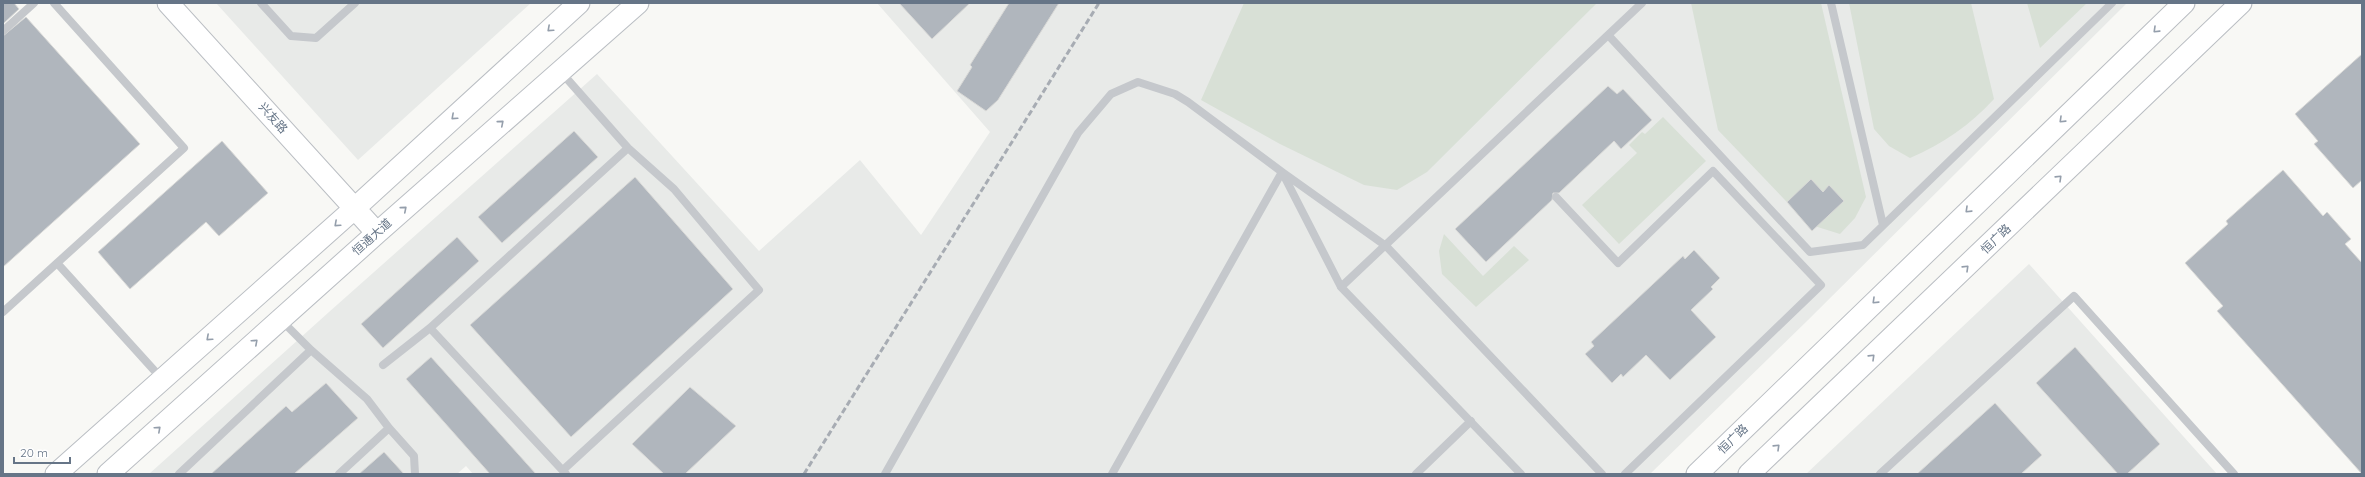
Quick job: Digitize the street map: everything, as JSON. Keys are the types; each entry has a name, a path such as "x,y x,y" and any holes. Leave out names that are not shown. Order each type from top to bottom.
{"street":[{"name":"兴友路","path":"168,3 377,233"},
{"path":"56,474 355,208 579,3"},
{"name":"恒通大道","path":"108,474 377,233 638,3"},
{"name":"恒广路","path":"1697,474 2184,3"},
{"name":"恒广路","path":"1749,474 2241,3"}],"lane":[{"path":"3,31 34,3"},
{"path":"3,312 184,148 54,3"},
{"path":"261,3 291,36 316,38 355,3"},
{"path":"1341,287 1609,36 1642,3"},
{"path":"1832,3 1883,225"},
{"path":"1609,36 1810,252 1862,245 2112,3"},
{"path":"430,328 564,472 759,290 674,189 628,148 560,71"},
{"path":"885,474 1078,133 1111,94 1138,82 1175,94 1386,246 1602,474"},
{"path":"383,365 430,328 628,148"},
{"path":"1556,196 1618,263 1713,171 1822,285 1625,474"},
{"path":"1282,172 1341,287 1521,474"},
{"path":"1112,474 1282,172"},
{"path":"57,263 162,379"},
{"path":"1880,474 2074,296 2234,474"},
{"path":"281,319 311,350 367,399 389,428 414,456 415,474"},
{"path":"180,474 311,350"},
{"path":"1416,474 1471,421"},
{"path":"340,474 389,428"}],"shaded area":[{"path":"216,3 531,3 358,160"},
{"path":"877,3 2127,3 1807,321 1650,474 473,474 466,466 457,474 149,474 597,74 759,251 860,160 921,235 990,132"},
{"path":"1244,3 1597,3 1427,172 1397,190 1364,185 1280,144 1201,100"},
{"path":"1691,3 1821,3 1866,197 1855,218 1840,234 1808,224 1718,130"},
{"path":"1849,3 1971,3 1994,99 1966,125 1934,147 1922,153 1910,158 1889,146 1874,129"},
{"path":"2027,3 2087,3 2040,48"},
{"path":"1663,117 1706,161 1619,244 1582,205 1637,153 1629,145 1642,132 1645,134"},
{"path":"1444,234 1483,276 1514,246 1529,260 1476,307 1442,274 1439,251"},
{"path":"2029,264 2217,474 1806,474"}],"building":[{"path":"3,3 14,3 19,9 3,24"},
{"path":"899,3 970,3 932,39"},
{"path":"1009,3 1059,3 998,100 986,111 957,91 972,67 970,65"},
{"path":"26,17 140,144 3,267 3,36"},
{"path":"2362,54 2362,180 2353,188 2314,144 2318,141 2295,114"},
{"path":"1608,86 1617,94 1623,89 1652,120 1621,149 1614,141 1559,193 1553,193 1552,200 1486,262 1455,229"},
{"path":"574,131 598,157 502,243 478,217"},
{"path":"222,141 268,193 219,236 206,222 130,289 98,252"},
{"path":"2283,170 2323,216 2327,212 2351,239 2345,244 2362,263 2362,474 2217,311 2223,306 2185,263 2228,224 2226,221"},
{"path":"635,177 733,289 571,437 470,325"},
{"path":"1811,179 1823,192 1829,185 1844,201 1812,231 1787,202"},
{"path":"457,237 479,261 383,348 361,324"},
{"path":"1694,250 1720,278 1711,287 1713,289 1691,310 1716,337 1670,380 1646,355 1623,377 1621,374 1612,383 1585,354 1594,346 1591,342 1683,256 1685,259"},
{"path":"2075,347 2160,444 2127,474 2118,474 2036,383"},
{"path":"431,357 536,474 490,474 406,379"},
{"path":"326,383 358,418 294,474 211,474 286,406 292,412"},
{"path":"690,387 736,426 685,474 664,474 632,444"},
{"path":"1995,403 2042,455 2021,474 1917,474"},
{"path":"384,452 404,474 359,474"}],"railway":[{"path":"804,474 1099,3"}]}
